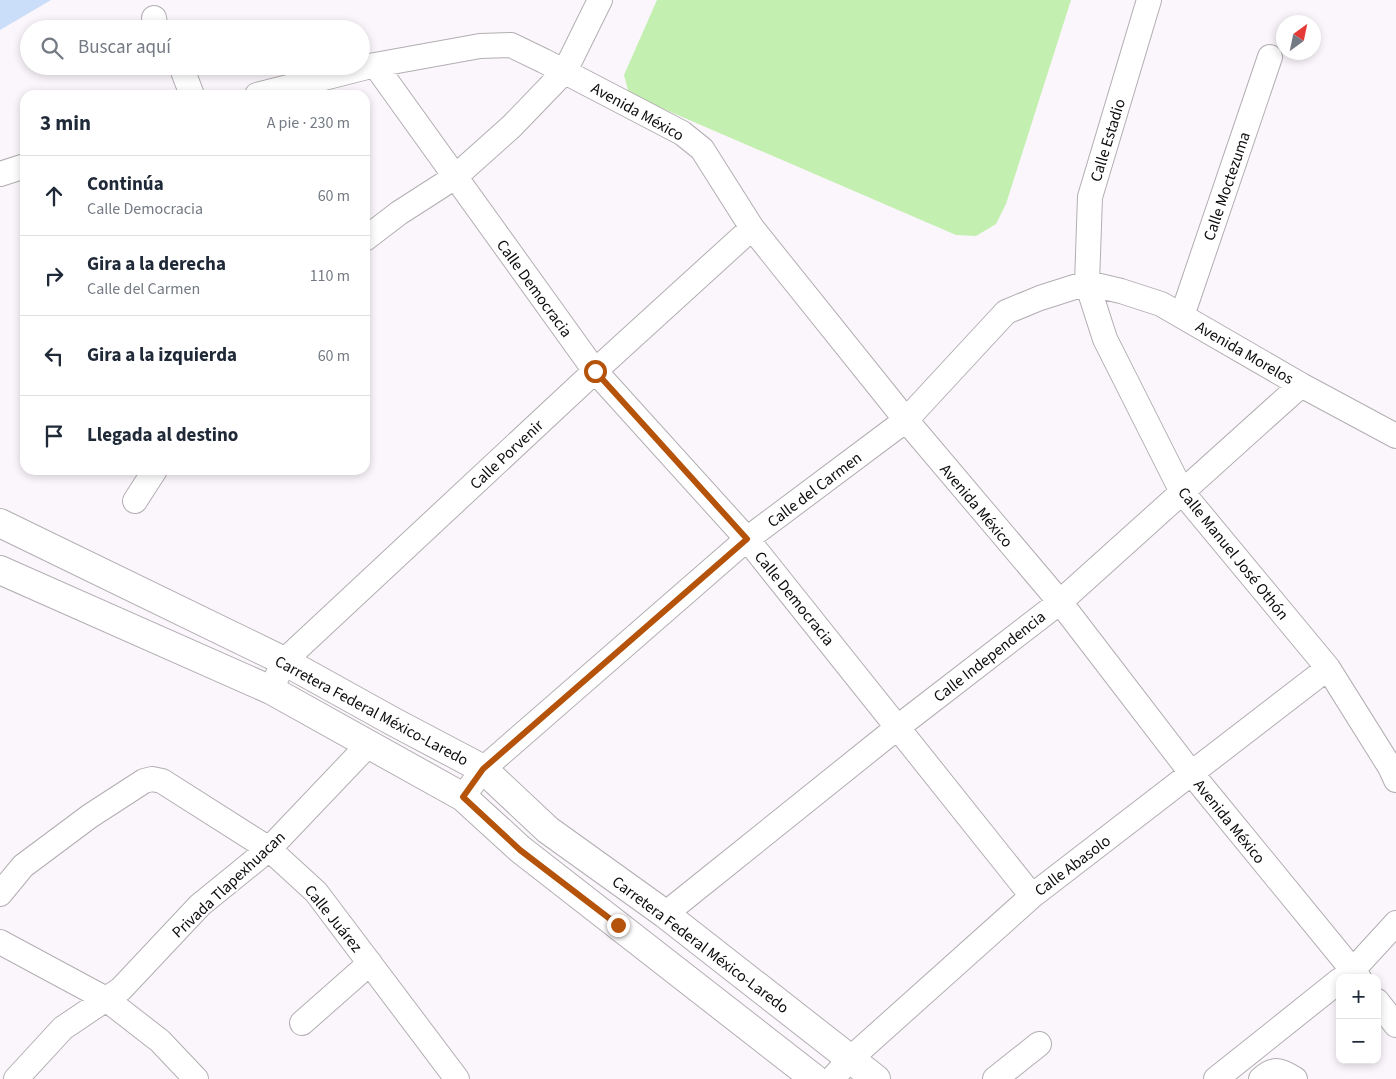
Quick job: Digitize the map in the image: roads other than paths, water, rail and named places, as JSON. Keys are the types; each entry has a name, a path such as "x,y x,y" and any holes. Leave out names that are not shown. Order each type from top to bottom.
{"main road":[{"name":"Carretera Federal México-Laredo","path":"0,523 284,661 483,769 548,830 665,914 876,1079"},
{"name":"Carretera Federal México-Laredo","path":"0,570 271,690 463,797 520,850 815,1079"},
{"path":"144,634 159,600"}],"street":[{"path":"370,235 399,213 455,177 512,126 565,72 600,0"},
{"name":"Calle Estadio","path":"1087,284 1090,197 1149,0"},
{"name":"Avenida México","path":"370,66 480,46 511,45 682,133 702,149 752,228 906,420 1060,602 1347,974"},
{"name":"Calle Moctezuma","path":"1182,316 1270,57"},
{"name":"Calle Democracia","path":"374,65 595,371 747,539 1032,896"},
{"path":"184,75 190,90"},
{"name":"Avenida México","path":"276,90 335,75"},
{"path":"0,174 20,168"},
{"name":"Calle Porvenir","path":"271,690 284,661 595,371 752,228"},
{"name":"Avenida Morelos","path":"1087,284 1121,291 1161,304 1396,436"},
{"name":"Calle del Carmen","path":"463,797 483,769 747,539 906,420 1006,312 1040,298 1087,284"},
{"name":"Calle Manuel José Othón","path":"1087,284 1105,339 1182,492 1328,668 1390,767 1396,780"},
{"name":"Calle Independencia","path":"665,914 898,727 1060,602 1301,384"},
{"path":"135,501 152,475"},
{"name":"Calle Abasolo","path":"832,1079 850,1058 1032,896 1328,668"},
{"name":"Privada Tlapexhuacan","path":"16,1079 63,1028 122,989 200,905 269,849 369,744"},
{"name":"Calle Juárez","path":"0,894 23,866 90,816 144,780 162,781 269,849 316,892 457,1079"},
{"path":"1351,974 1396,923"},
{"path":"0,942 106,999 160,1041 196,1079"},
{"path":"302,1023 370,964"},
{"path":"1216,1079 1336,986"},
{"path":"1381,1006 1396,1025"},
{"path":"995,1079 1039,1044"},
{"path":"1261,1079 1268,1072 1280,1070 1295,1079"}],"water":[{"path":"0,0 51,0 0,30"}]}
